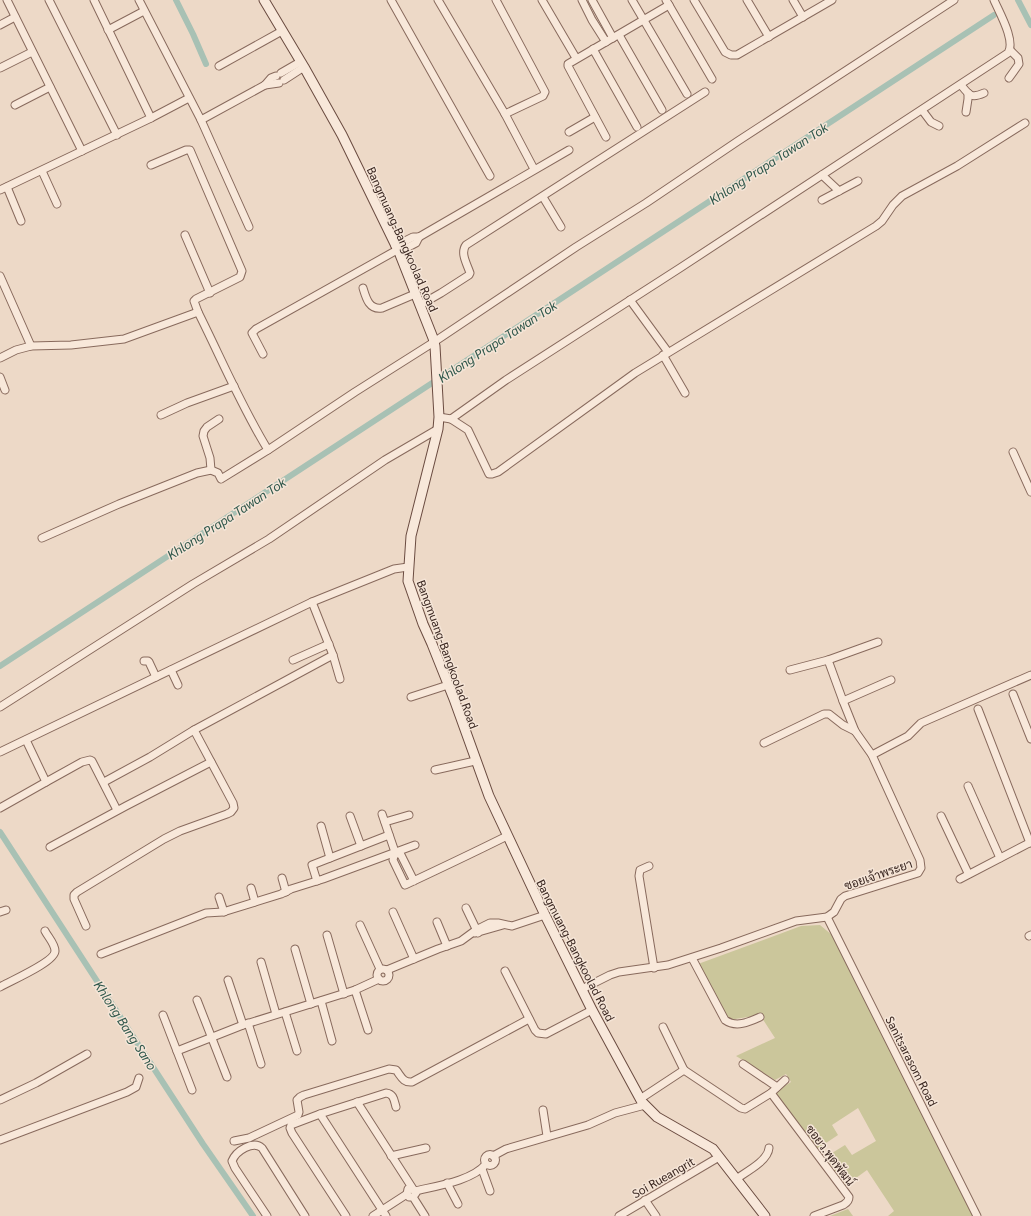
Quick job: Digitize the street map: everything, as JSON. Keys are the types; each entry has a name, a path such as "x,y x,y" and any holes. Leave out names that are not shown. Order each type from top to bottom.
{"street":[{"path":"7,0 82,152"},
{"path":"50,0 117,135"},
{"path":"94,0 151,118"},
{"path":"139,0 201,120 249,226"},
{"name":"Bangmuang-Bangkoolad Road","path":"264,0 342,135 397,249 435,344 440,413 438,429 410,536 408,581 489,796 592,1010 642,1102 657,1117 713,1149 765,1216"},
{"path":"391,0 490,176"},
{"path":"438,0 505,114 534,170"},
{"path":"496,0 545,92 543,96 505,114"},
{"path":"542,0 576,58"},
{"path":"582,0 592,20 606,42"},
{"path":"592,0 662,110"},
{"path":"632,0 687,94"},
{"path":"694,0 728,54 737,55 832,0"},
{"path":"747,0 768,37"},
{"path":"793,0 803,17"},
{"path":"42,538 169,483 197,473 211,470 218,473 221,479 268,450 354,392 435,344 576,247 646,203 954,0"},
{"path":"994,0 1009,37 1010,50 1018,58 1019,64 1009,78"},
{"path":"606,137 568,66 570,62 576,58 644,20 668,3 712,79"},
{"path":"108,30 144,10"},
{"path":"0,25 15,17"},
{"path":"219,66 282,31"},
{"path":"593,49 637,127"},
{"path":"451,419 506,380 922,110 1004,56 1010,50"},
{"path":"0,68 32,52"},
{"path":"201,120 280,78 302,64"},
{"path":"961,84 968,94 966,112"},
{"path":"15,105 50,87"},
{"path":"420,304 441,293 469,275 463,249 466,245 705,92"},
{"path":"968,94 976,96 984,93"},
{"path":"21,221 3,188 82,152 189,98"},
{"path":"922,110 931,122 938,126"},
{"path":"569,132 596,117"},
{"path":"440,413 468,430 489,474 504,469 635,373 876,226 882,221 893,205 902,196 957,166 1025,123"},
{"path":"151,165 186,150 190,151 242,271 240,277 195,300 198,312 234,386 268,450"},
{"path":"263,354 253,335 253,331 397,249 412,237 419,237 569,150"},
{"path":"42,171 57,204"},
{"path":"822,175 839,191"},
{"path":"822,200 858,181"},
{"path":"543,197 561,227"},
{"path":"185,235 210,293"},
{"path":"0,276 30,346"},
{"path":"363,288 370,305 376,308 382,308 415,294"},
{"path":"630,300 665,354 685,393"},
{"path":"0,358 16,350 30,346 124,339 198,312"},
{"path":"0,377 4,390"},
{"path":"161,415 187,403 234,386"},
{"path":"211,470 210,458 203,436 204,431 210,424 219,419"},
{"path":"0,707 193,584 269,539 385,460 438,429"},
{"path":"1013,452 1031,492"},
{"path":"0,752 312,602 394,569 408,567"},
{"path":"312,602 333,655 340,679"},
{"path":"790,670 828,660 878,642"},
{"path":"294,660 328,644"},
{"path":"104,782 150,757 194,730 333,655"},
{"path":"828,660 855,731 872,755 908,736 921,723 1031,675"},
{"path":"144,661 149,662 156,677"},
{"path":"171,670 178,686"},
{"path":"843,701 891,680"},
{"path":"411,697 448,685"},
{"path":"1013,694 1031,739"},
{"path":"960,879 968,873 1030,843 978,709"},
{"path":"764,743 824,714 829,714 843,725 855,731"},
{"path":"86,926 74,899 77,892 164,839 233,810 233,803 194,730"},
{"path":"26,740 46,782"},
{"name":"ซอยเจ้าพระยา","path":"827,917 834,912 841,899 845,896 918,873 921,868 920,860 872,755"},
{"path":"0,808 82,762 90,760 104,782 117,810"},
{"path":"435,770 475,761"},
{"path":"50,847 117,810 211,762"},
{"path":"968,786 1000,858"},
{"path":"382,814 395,852 393,860 405,885 507,836"},
{"path":"385,822 409,815"},
{"path":"350,816 361,846"},
{"path":"941,816 968,873"},
{"path":"321,826 330,858"},
{"path":"317,881 312,865 389,835"},
{"path":"101,954 206,913 224,912 281,894 291,889 415,845"},
{"path":"395,852 401,855 414,881"},
{"path":"649,866 640,870 639,876 654,968"},
{"path":"282,878 286,892"},
{"path":"251,888 255,902"},
{"path":"219,896 224,912"},
{"path":"466,908 476,932"},
{"path":"393,912 414,959"},
{"path":"379,980 377,974 384,970 461,941 490,923 512,926 545,915"},
{"path":"582,989 619,972 654,968 692,958 796,920 827,917"},
{"name":"Sanitsarasom Road","path":"827,917 977,1216"},
{"path":"437,922 447,946"},
{"path":"177,1051 246,1024 344,994 379,980 383,981 387,979 389,975 384,970 360,926"},
{"path":"0,986 52,958 54,954 54,946 45,931"},
{"path":"327,935 344,994"},
{"path":"296,949 311,1004"},
{"path":"692,958 725,1020 733,1024 740,1024 760,1017"},
{"path":"261,962 276,1014"},
{"path":"505,972 529,1019 538,1033 546,1034 592,1010"},
{"path":"228,980 261,1064"},
{"path":"355,990 368,1030"},
{"path":"197,1000 227,1077"},
{"path":"321,1001 332,1041"},
{"path":"285,1012 297,1051"},
{"path":"163,1015 192,1090"},
{"path":"234,1141 249,1138 298,1115 300,1112 297,1100 304,1095 389,1069 396,1070 406,1082 412,1082 529,1019"},
{"path":"663,1027 684,1070 741,1108 745,1109 771,1092 785,1080"},
{"path":"0,1100 36,1083 87,1054"},
{"path":"743,1064 777,1087"},
{"path":"374,1216 384,1213 412,1193 447,1183 472,1174 484,1167 491,1166 495,1163 493,1156 499,1152 547,1136 588,1125 642,1102 684,1070"},
{"path":"0,1140 127,1092 136,1087 139,1078"},
{"name":"ซอยว.พุดพัฒน์","path":"771,1092 849,1197 847,1203 814,1216"},
{"path":"346,1216 290,1131 291,1126 320,1114 389,1093 393,1096 396,1107"},
{"path":"357,1102 391,1156 425,1216"},
{"path":"543,1110 547,1136"},
{"path":"320,1114 384,1213"},
{"path":"267,1216 235,1168 232,1161 241,1150 255,1144 262,1148 305,1216"},
{"path":"391,1156 426,1148"},
{"path":"736,1179 765,1158 769,1152 769,1148"},
{"name":"Soi Rueangrit","path":"619,1216 719,1157"},
{"path":"484,1167 490,1191"},
{"path":"447,1183 458,1204"},
{"path":"645,1200 656,1216"}],"shaded area":[{"path":"820,925 832,935 974,1216 888,1216 894,1211 867,1170 845,1186 824,1158 845,1145 852,1155 876,1141 858,1108 832,1125 838,1135 817,1149 775,1092 791,1082 786,1074 775,1080 736,1056 775,1038 760,1015 729,1020 698,964 801,926"},
{"path":"848,1209 853,1216 830,1216"}],"waterway":[{"path":"176,0 206,64"},
{"path":"1018,0 1031,25"},
{"name":"Khlong Prapa Tawan Tok","path":"0,666 994,15"},
{"name":"Khlong Bang Sano","path":"0,832 203,1144 253,1216"}]}
